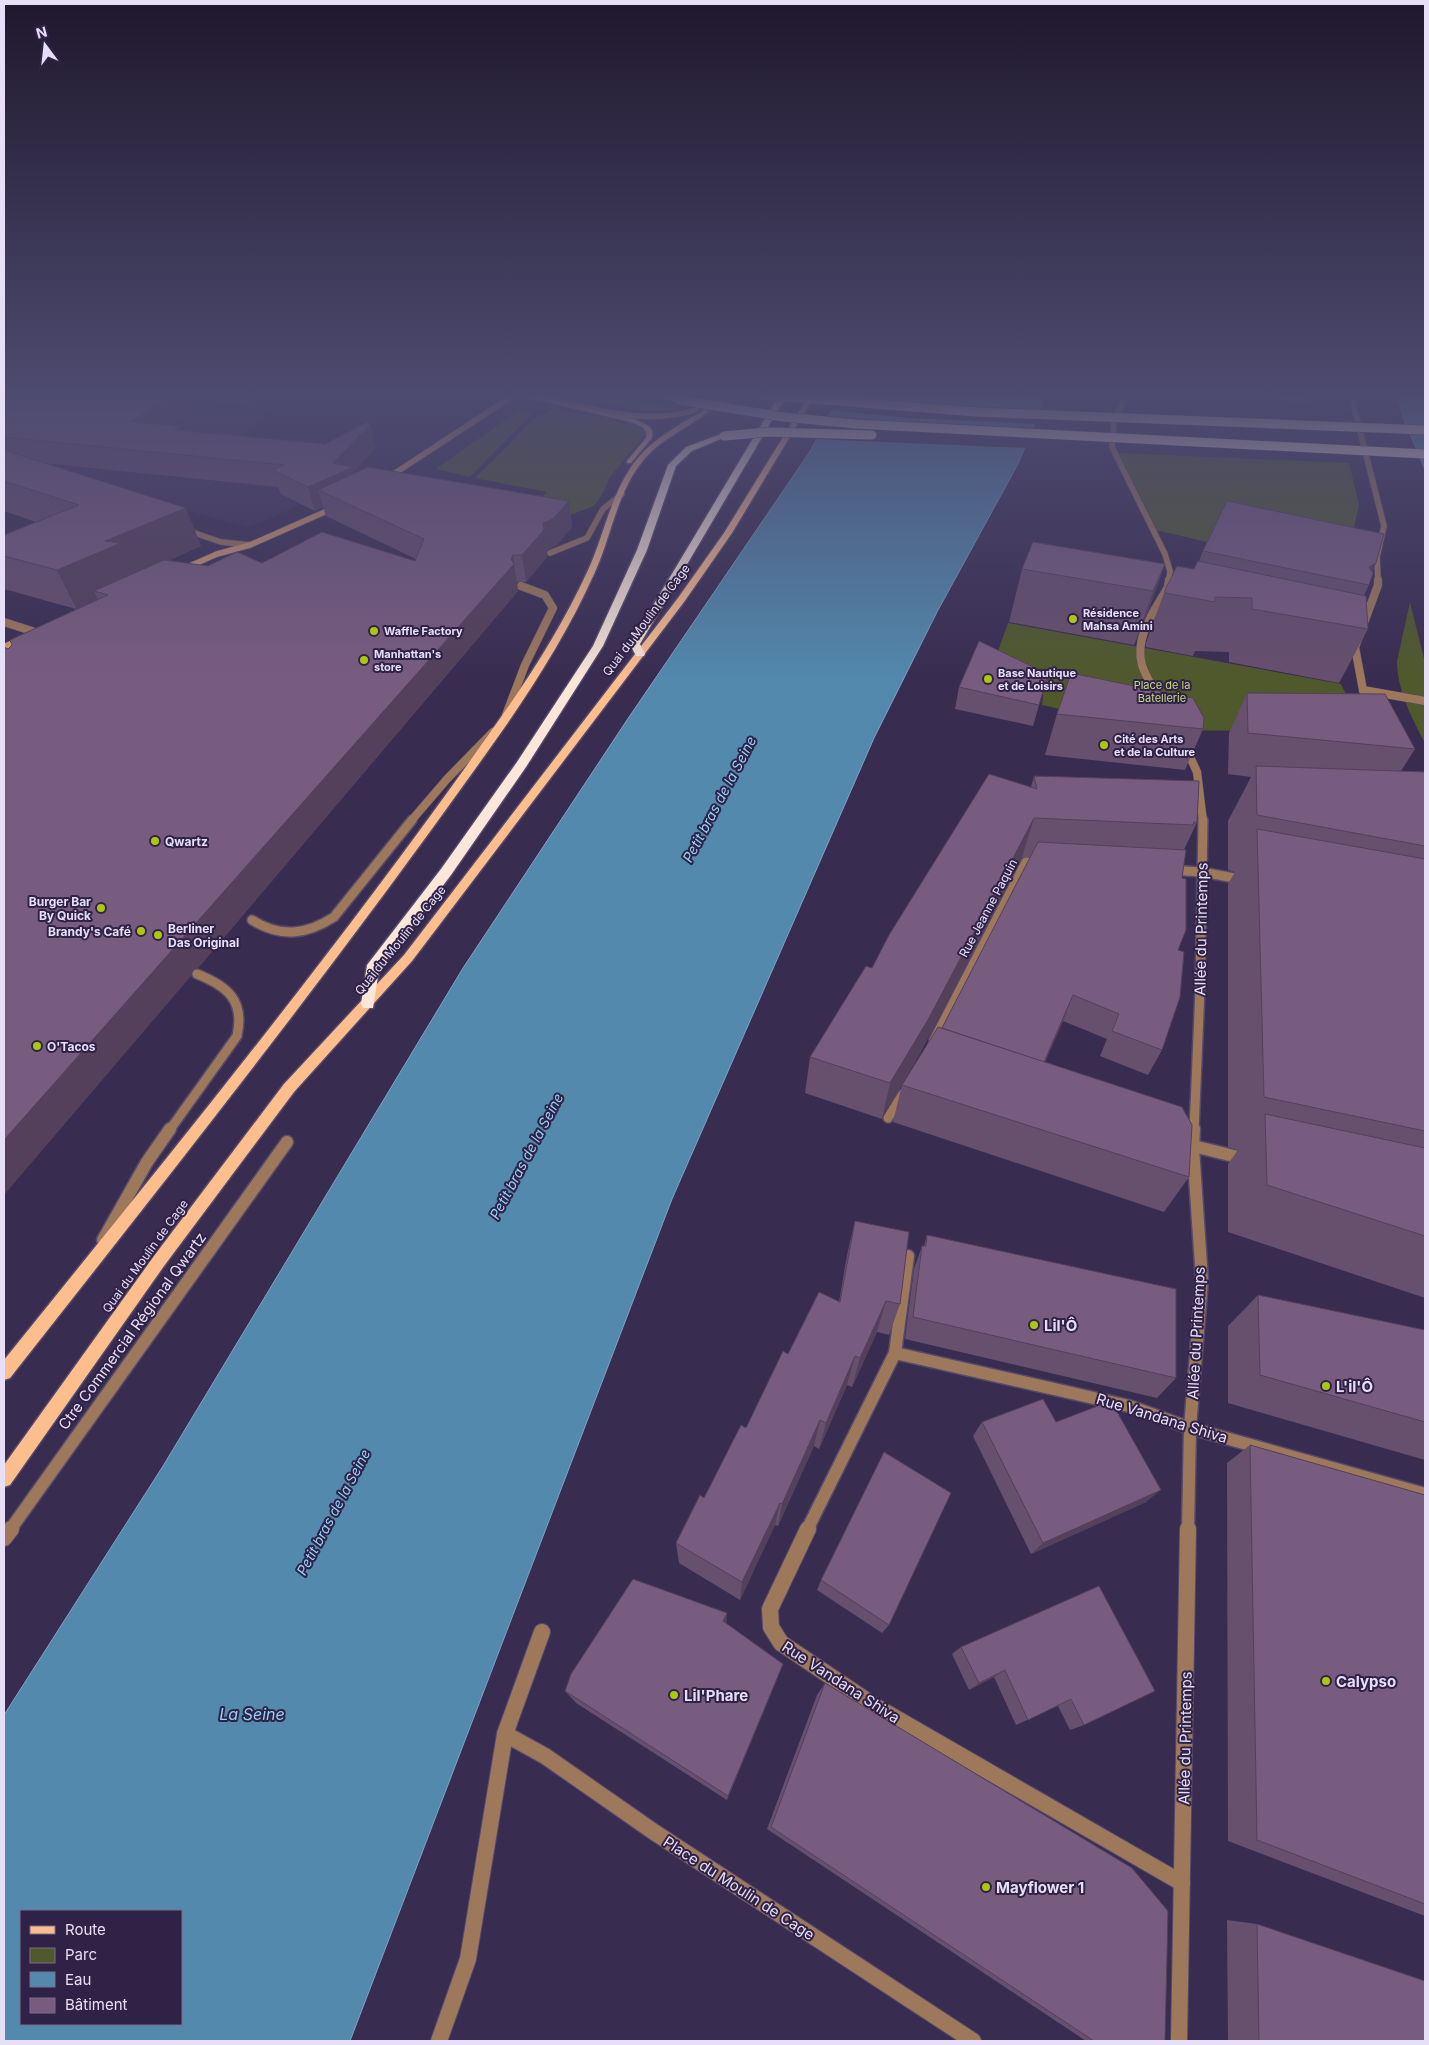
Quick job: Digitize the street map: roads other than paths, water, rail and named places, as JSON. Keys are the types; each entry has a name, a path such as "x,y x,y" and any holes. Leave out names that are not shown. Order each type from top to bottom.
{"highway":[{"path":"368,1004 372,969 446,872 522,764 598,646 642,550 663,490"},
{"path":"640,654 635,644 726,490"}],"main road":[{"path":"4,1372 394,875 505,719 549,651 577,600 603,544 624,490"},
{"name":"Quai du Moulin de Cage","path":"4,1479 159,1261 289,1088 368,1004 408,958 640,654 728,533 754,490"},
{"path":"212,566 250,545 345,503"},
{"path":"173,574 217,554 250,545"},
{"path":"4,648 38,633 48,632"}],"street":[{"path":"1133,490 1165,554 1170,571 1164,605 1140,642 1141,662 1164,710"},
{"path":"1374,715 1363,690 1352,646 1365,624 1379,580 1376,557 1384,526 1375,490"},
{"path":"550,553 587,538 603,509 622,494"},
{"path":"176,527 220,542 250,545"},
{"path":"252,920 274,933 282,935 316,928 334,917 447,779 505,719 525,664 553,608 551,600 542,592 521,586"},
{"path":"4,622 38,633"},
{"path":"1356,623 1365,624"},
{"path":"10,653 48,632"},
{"path":"1363,690 1425,701"},
{"name":"Allée du Printemps","path":"1178,734 1191,756 1201,790 1203,813 1200,989 1193,1148 1202,1280 1190,1428 1179,2041"},
{"name":"Rue Jeanne Paquin","path":"929,1051 1026,862 1055,864"},
{"path":"1163,869 1202,872 1260,883"},
{"path":"89,1265 147,1162 237,1036 241,1024 238,1009 230,993 219,983 197,974"},
{"path":"888,1118 911,1080"},
{"path":"1166,1138 1193,1148 1261,1163"},
{"name":"Ctre Commercial Régional Qwartz","path":"4,1538 287,1142"},
{"name":"Rue Vandana Shiva","path":"908,1256 896,1353 772,1601 768,1615 770,1629 778,1641 787,1648 873,1705 1182,1883"},
{"name":"Rue Vandana Shiva","path":"896,1353 1129,1406 1190,1428 1425,1494"},
{"path":"439,2041 468,1959 505,1734 542,1632"},
{"name":"Place du Moulin de Cage","path":"505,1734 545,1756 654,1832 973,2041"}],"water":[{"name":"La Seine","path":"783,490 1004,490 937,612 874,738 672,1199 350,2041 4,2041 4,1715 163,1466 463,968 627,720"}],"place":[{"name":"Résidence Mahsa Amini","path":"1073,619"},
{"name":"Waffle Factory","path":"374,631"},
{"name":"Manhattan's store","path":"364,660"},
{"name":"Base Nautique et de Loisirs","path":"988,679"},
{"name":"Cité des Arts et de la Culture","path":"1104,745"},
{"name":"Qwartz","path":"155,841"},
{"name":"Burger Bar By Quick","path":"101,908"},
{"name":"Brandy's Café","path":"141,931"},
{"name":"Berliner Das Original","path":"158,935"},
{"name":"O'Tacos","path":"37,1046"},
{"name":"Lil'Ô","path":"1034,1325"},
{"name":"L'il'Ô","path":"1326,1386"},
{"name":"Calypso","path":"1326,1681"},
{"name":"Lil'Phare","path":"674,1695"},
{"name":"Mayflower 1","path":"986,1887"}],"park label":[{"name":"Place de la Batellerie","path":"1162,691"}],"water label":[{"name":"Petit bras de la Seine","path":"719,799"},
{"name":"Petit bras de la Seine","path":"526,1156"},
{"name":"Petit bras de la Seine","path":"333,1512"}]}
